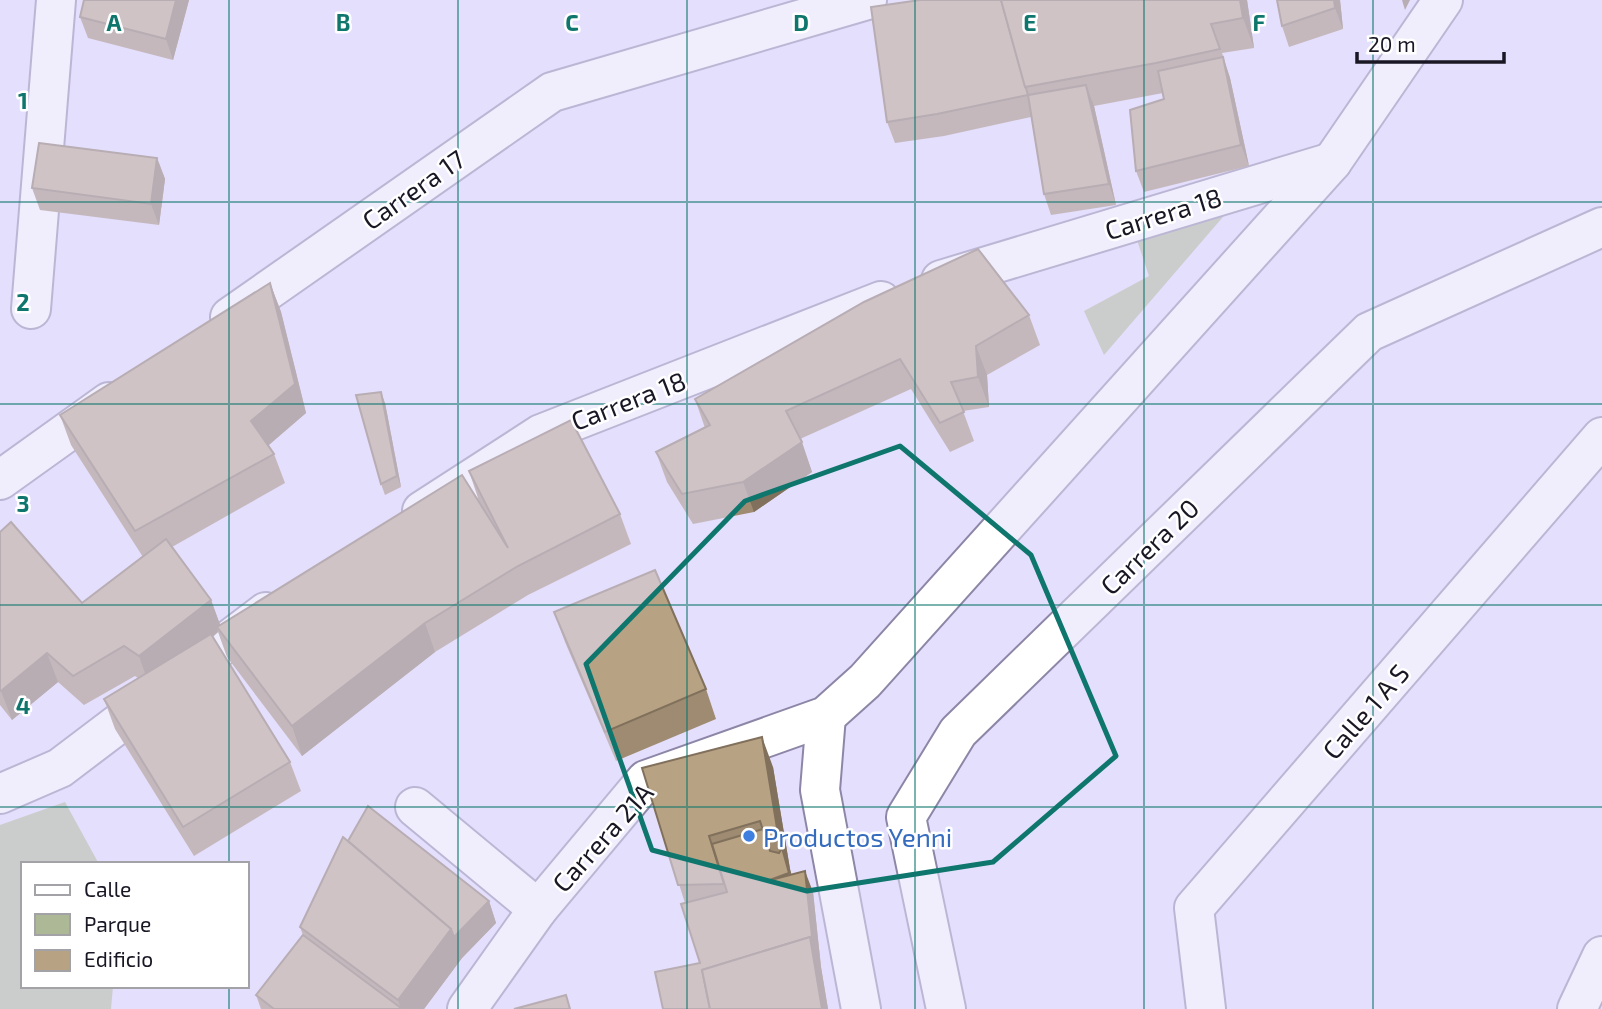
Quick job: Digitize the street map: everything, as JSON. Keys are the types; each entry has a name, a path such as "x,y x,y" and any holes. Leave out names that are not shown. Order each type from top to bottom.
{"street":[{"path":"31,309 57,0"},
{"name":"Carrera 17","path":"199,339 552,92 867,0"},
{"path":"861,1009 820,790 826,716 875,670 1332,162 1443,0"},
{"name":"Carrera 18","path":"389,533 541,434 916,287 1332,162"},
{"name":"Carrera 20","path":"946,1009 906,817 958,732 1369,332 1602,227"},
{"path":"2,476 142,379"},
{"name":"Calle 1 A S","path":"1206,1009 1194,908 1602,437"},
{"path":"0,794 60,768 262,614 297,592"},
{"name":"Carrera 21A","path":"467,1009 538,909 646,780 826,716"},
{"path":"415,807 538,909"},
{"path":"1577,1009 1602,956"}],"highlighted area":[{"path":"900,446 1031,555 1116,756 993,862 807,891 652,850 586,664 745,501"}],"green space":[{"path":"1241,196 1104,355 1084,311 1149,276 1135,234"},
{"path":"65,802 98,862 21,862 21,988 113,988 111,1009 0,1009 0,825"}],"building":[{"path":"84,0 176,0 166,39 80,17"},
{"path":"920,0 1001,0 1028,95 887,122 871,7"},
{"path":"1001,0 1240,0 1243,18 1211,24 1220,49 1025,87"},
{"path":"1277,0 1334,0 1335,8 1282,26"},
{"path":"1223,57 1241,145 1136,171 1130,110 1164,99 1158,71"},
{"path":"1086,85 1109,184 1044,194 1028,95"},
{"path":"39,143 157,158 151,204 32,188"},
{"path":"978,249 1029,315 976,346 978,377 951,382 964,412 940,423 900,359 786,411 802,442 743,482 682,494 656,452 710,425 695,399 864,302"},
{"path":"270,283 295,384 251,421 274,454 135,531 60,415"},
{"path":"381,392 397,476 381,484 356,395"},
{"path":"571,420 620,514 518,566 425,623 292,726 217,627 462,475 508,548 469,471"},
{"path":"11,522 82,603 166,539 211,600 139,656 124,646 73,676 47,653 1,691 0,532"},
{"path":"655,570 706,689 605,732 554,612"},
{"path":"211,634 290,762 183,827 104,699"},
{"path":"762,737 779,840 767,843 760,821 709,836 724,884 678,885 642,768"},
{"path":"368,806 489,901 454,937 451,929 348,841"},
{"path":"763,829 770,851 779,853 782,848 789,873 767,881 805,871 813,946 810,937 702,970 710,1009 663,1009 655,972 700,963 681,904 727,892 712,844"},
{"path":"343,837 451,929 398,1000 300,927"},
{"path":"303,935 401,1008 274,1009 256,995"},
{"path":"810,937 822,1009 710,1009 702,970"},
{"path":"566,995 570,1009 514,1009"}],"place":[{"name":"Productos Yenni","path":"749,836"}]}
